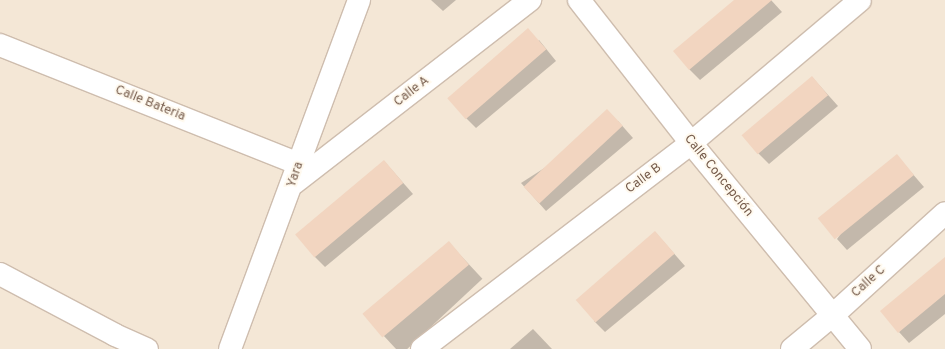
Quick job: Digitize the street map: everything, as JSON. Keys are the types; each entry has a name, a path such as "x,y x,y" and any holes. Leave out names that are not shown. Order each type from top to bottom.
{"street":[{"name":"Yara","path":"230,349 297,173 359,0"},
{"name":"Calle A","path":"297,173 530,0"},
{"name":"Calle Concepción","path":"579,0 691,143 860,349"},
{"name":"Calle B","path":"422,349 691,143 860,0"},
{"name":"Calle Bateria","path":"0,45 297,173"},
{"name":"Calle C","path":"792,349 833,315 945,213"},
{"path":"0,274 115,335 146,349"}],"shaded area":[{"path":"0,0 945,0 945,349 0,349"}],"building":[{"path":"734,0 772,0 689,70 673,51"},
{"path":"528,28 546,49 466,119 447,98"},
{"path":"812,76 828,95 758,154 742,135"},
{"path":"607,109 623,126 539,204 524,187"},
{"path":"897,154 914,175 835,239 818,218"},
{"path":"384,160 403,183 314,258 295,235"},
{"path":"655,231 675,254 595,323 576,300"},
{"path":"449,241 469,265 382,337 362,314"},
{"path":"945,257 945,294 898,333 880,311"}]}
